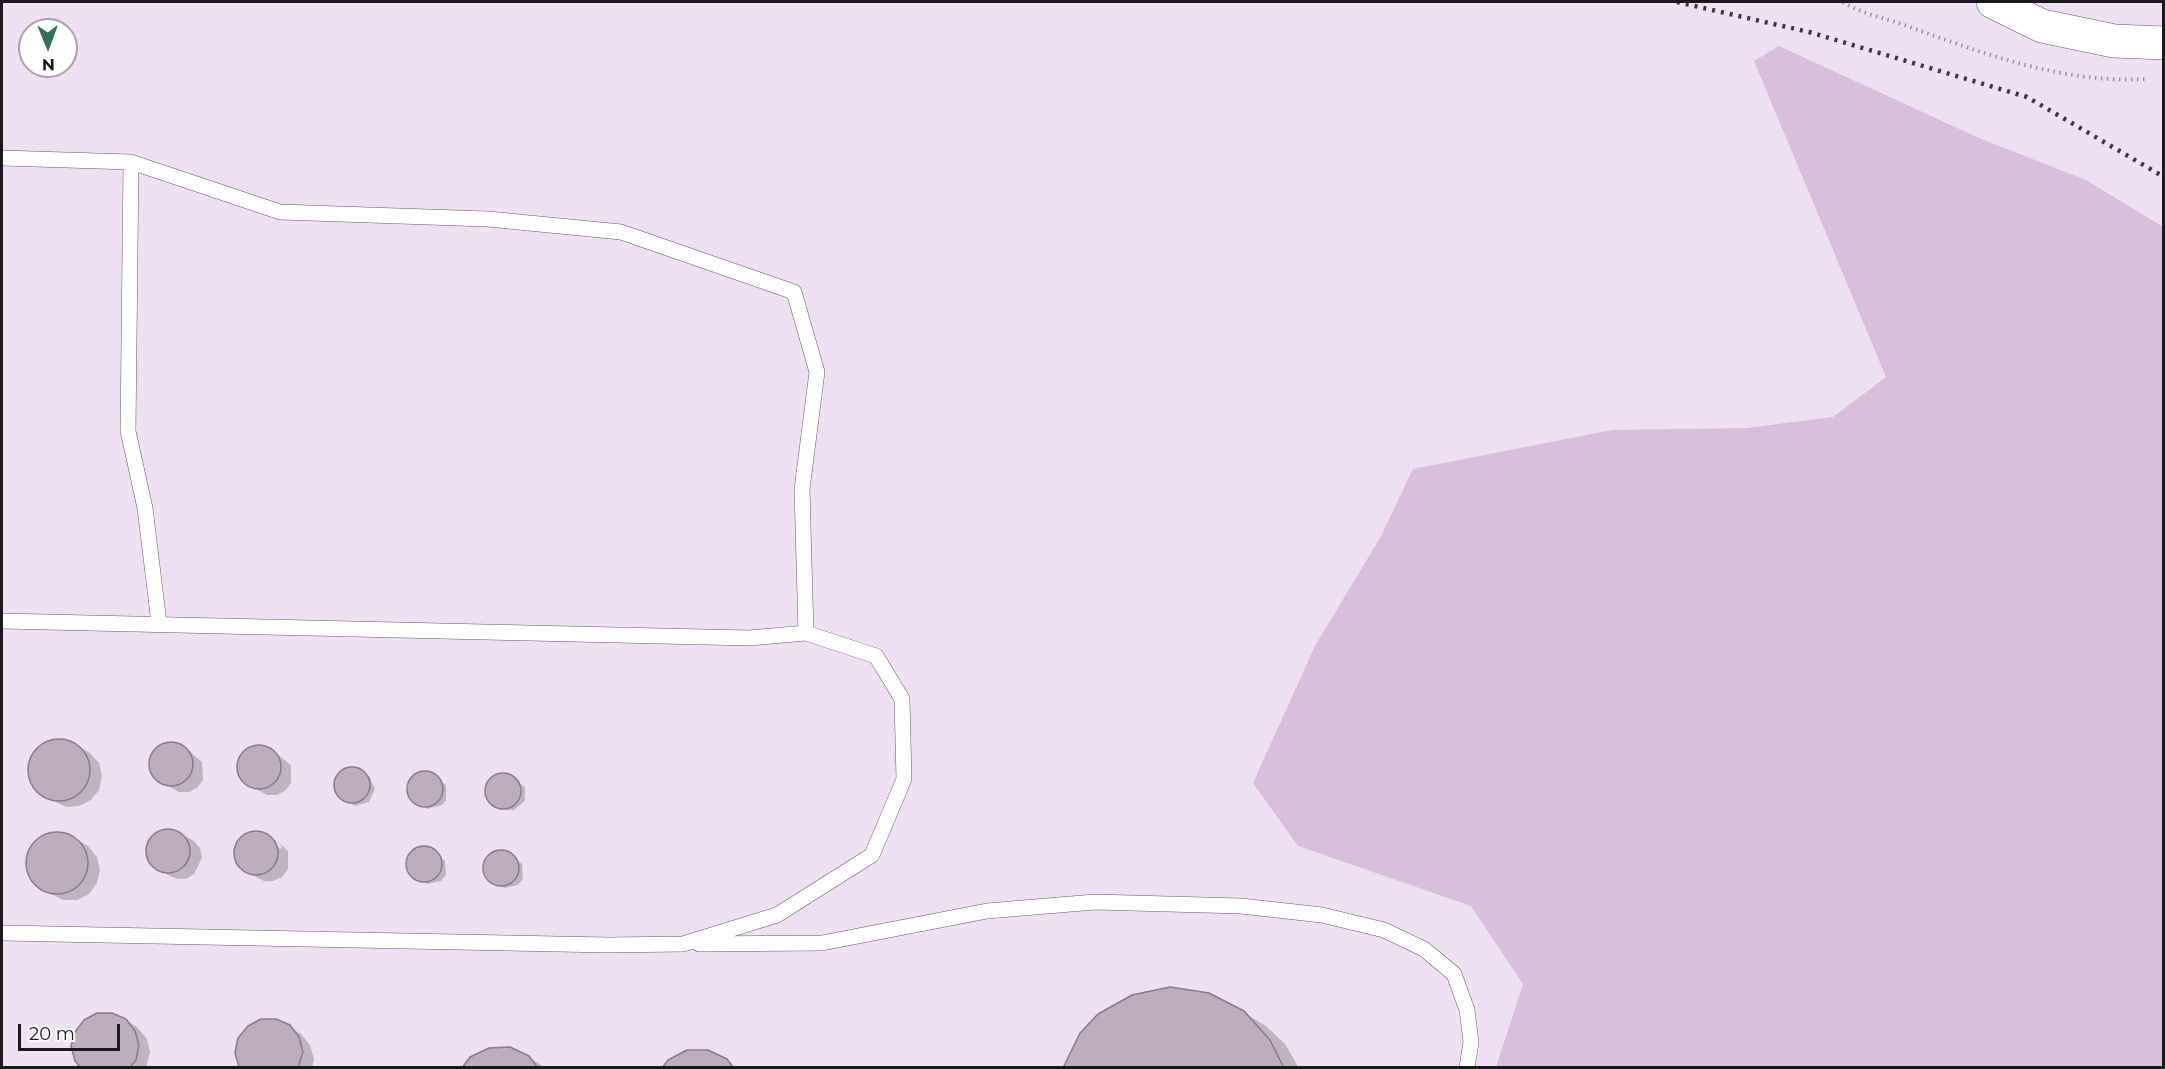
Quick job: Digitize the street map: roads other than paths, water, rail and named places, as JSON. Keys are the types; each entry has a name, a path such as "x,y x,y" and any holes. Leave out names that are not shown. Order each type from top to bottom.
{"street":[{"path":"1993,2 2042,26 2114,41 2163,43"}],"lane":[{"path":"2,158 131,162 280,212 488,219 621,232 794,292 817,372 802,489 806,633"},
{"path":"131,162 128,431 145,508 159,623"},
{"path":"2,621 748,638 806,633 876,656 902,699 904,779 872,855 777,915 683,944"},
{"path":"2,933 596,945 822,943 987,910 1095,903 1241,906 1322,915 1384,930 1424,949 1454,974 1467,1010 1471,1042 1467,1068"}],"railway":[{"path":"1677,2 1809,32 2027,97 2164,177"}]}
